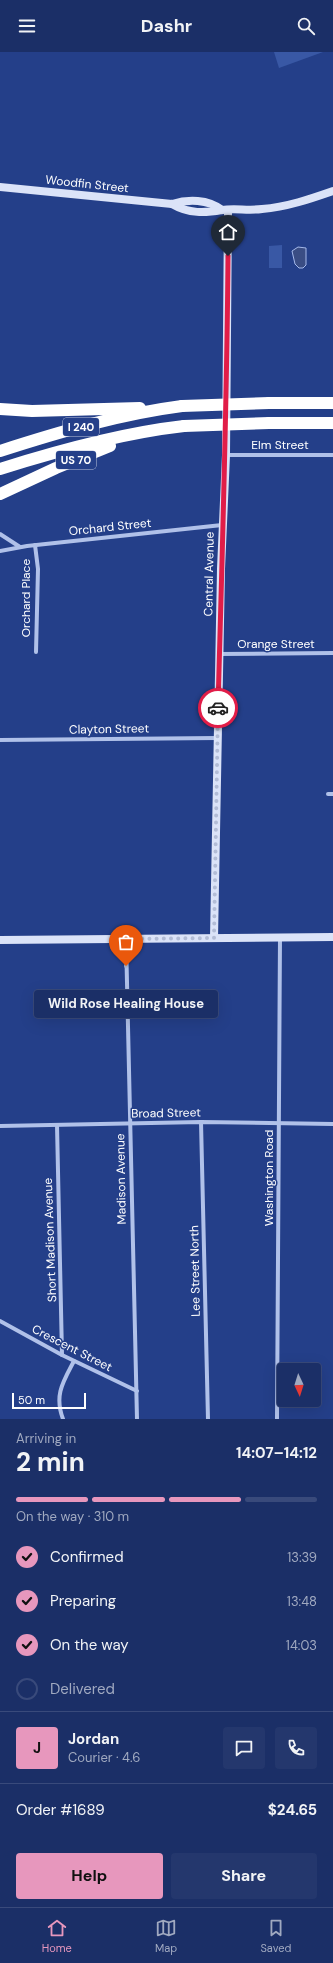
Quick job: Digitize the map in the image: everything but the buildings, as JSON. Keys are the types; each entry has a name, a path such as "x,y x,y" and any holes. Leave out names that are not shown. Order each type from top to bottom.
{"highway":[{"name":"I 240","path":"0,451 120,417 182,406 269,403 333,403"},
{"path":"0,409 32,411 116,407 163,409"},
{"name":"I 240","path":"0,469 50,453 154,429 184,426 269,423 333,423"},
{"name":"US 70","path":"0,494 56,468 154,429"}],"street":[{"name":"Woodfin Street","path":"0,188 172,204 184,201 207,202 225,210 261,210 286,206 333,191"},
{"name":"Central Avenue","path":"214,938 222,525 226,455 225,210"},
{"name":"Elm Street","path":"226,455 333,455"},
{"name":"Orchard Street","path":"0,551 35,545 222,525"},
{"name":"Orchard Place","path":"0,534 21,547"},
{"name":"Orchard Place","path":"35,545 38,569 36,652"},
{"name":"Orange Street","path":"219,654 333,654"},
{"name":"Clayton Street","path":"0,740 218,738"},
{"name":"Washington Road","path":"278,1419 280,937"},
{"path":"0,940 333,937"},
{"name":"Madison Avenue","path":"126,939 137,1419"},
{"name":"Broad Street","path":"0,1126 201,1122 333,1124"},
{"name":"Lee Street North","path":"201,1122 208,1419"},
{"name":"Short Madison Avenue","path":"57,1124 62,1355"},
{"name":"Crescent Street","path":"0,1321 62,1355 137,1391"},
{"path":"63,1419 58,1402 60,1389 74,1361"}],"shaded area":[{"path":"274,52 323,52 279,68"},
{"path":"282,245 282,268 269,268 269,246"},
{"path":"298,247 306,248 306,265 303,268 299,268 295,264 292,251"}],"way so far":[{"path":"126,966 126,939 214,938 218,708"}],"place":[{"name":"Wild Rose Healing House","path":"126,966"}],"route":[{"path":"218,708 222,525 226,455 228,256"}]}
